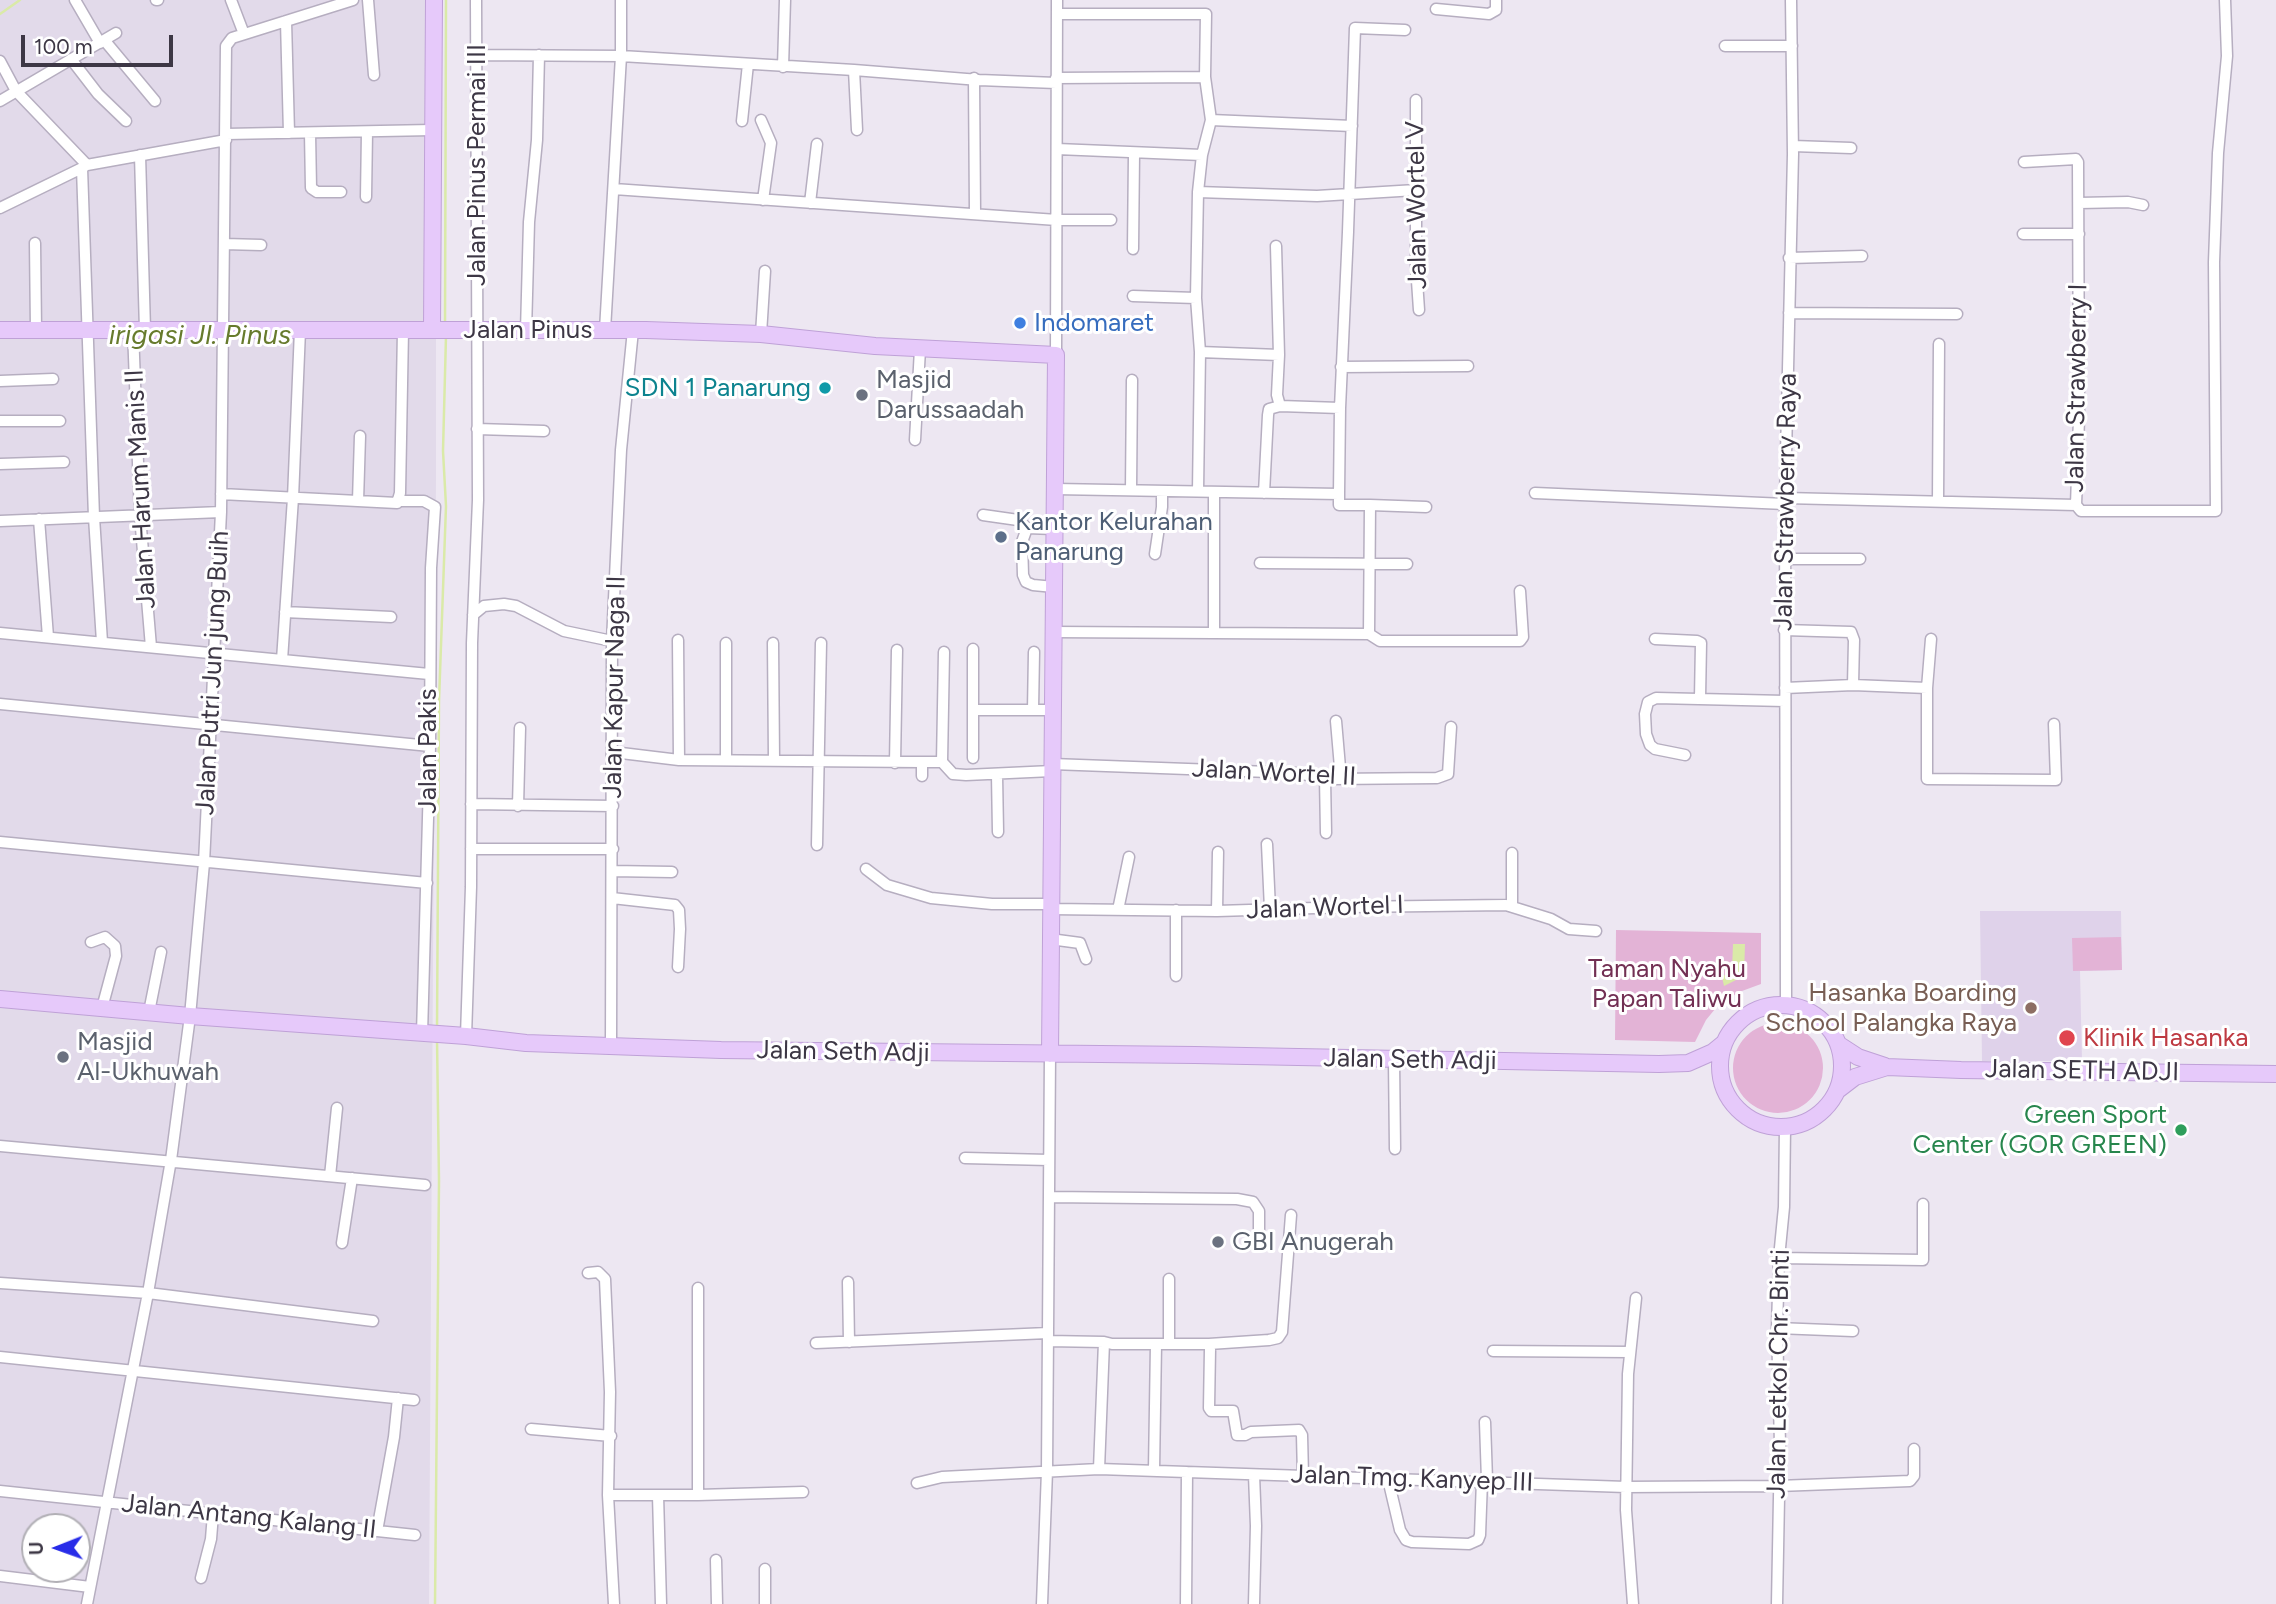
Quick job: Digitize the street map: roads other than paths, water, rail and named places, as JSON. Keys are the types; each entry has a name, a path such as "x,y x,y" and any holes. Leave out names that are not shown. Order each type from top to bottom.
{"street":[{"path":"75,0 102,42 155,101"},
{"path":"231,0 244,34 353,0"},
{"path":"368,0 374,75"},
{"path":"434,0 432,130 435,330"},
{"name":"Jalan Pinus Permai III","path":"466,1036 473,615 478,500 476,0"},
{"path":"605,330 621,56 621,0"},
{"path":"783,67 785,0"},
{"path":"1042,1604 1047,1471 1058,0"},
{"path":"1198,491 1198,192 1202,155 1210,120 1205,77 1206,0"},
{"path":"1436,9 1489,14 1496,10 1496,0"},
{"name":"Jalan Strawberry Raya","path":"1786,1004 1784,630 1793,146 1791,0"},
{"path":"2076,505 2081,511 2216,511 2214,262 2218,153 2227,56 2225,0"},
{"path":"1057,14 1206,13"},
{"path":"286,21 289,133"},
{"path":"1405,30 1355,28 1339,408 1339,505 1426,507"},
{"path":"0,101 116,33"},
{"name":"Jalan Putri Jun jung Buih","path":"87,1604 148,1293 171,1160 190,1016 204,863 221,512 226,46 232,38 244,34"},
{"path":"1725,46 1792,46"},
{"path":"478,55 621,56 974,78 1056,80 1205,77"},
{"path":"526,331 529,222 537,140 539,55"},
{"path":"71,60 98,94 126,121"},
{"path":"0,61 16,91 85,166 86,330 102,642"},
{"path":"742,121 748,64"},
{"path":"854,70 857,130"},
{"path":"974,78 975,213"},
{"name":"Jalan Wortel V","path":"1416,100 1416,266 1419,310"},
{"path":"761,120 771,143 763,200"},
{"path":"1210,120 1352,126"},
{"path":"0,208 85,166 226,137 432,130"},
{"path":"366,197 368,132"},
{"path":"310,133 311,188 317,192 341,192"},
{"path":"810,203 817,144"},
{"path":"1793,146 1851,148"},
{"path":"1056,149 1202,155"},
{"path":"1132,249 1134,154"},
{"name":"Jalan Harum Manis II","path":"139,155 140,516 151,647"},
{"name":"Jalan Strawberry I","path":"1535,493 1785,501 1938,501 2076,505 2080,170 2076,159 2024,162"},
{"path":"614,189 1057,220 1111,220"},
{"path":"1198,192 1317,197 1416,190"},
{"path":"2080,203 2128,202 2143,205"},
{"path":"2023,234 2079,234"},
{"path":"35,243 36,330"},
{"path":"224,244 261,245"},
{"path":"1276,246 1279,355 1277,395 1280,407"},
{"path":"1789,258 1862,256"},
{"path":"761,334 765,271"},
{"path":"1133,296 1196,298"},
{"path":"1789,313 1957,314"},
{"name":"Jalan Pinus","path":"0,330 633,330 761,334 800,340 920,349 1056,355"},
{"path":"282,660 293,498 300,330"},
{"path":"221,494 395,503 398,501 403,330"},
{"name":"Jalan Kapur Naga II","path":"611,1045 612,641 620,464 633,330"},
{"path":"1938,501 1939,344"},
{"path":"915,440 920,349"},
{"path":"1200,352 1279,355"},
{"path":"1341,367 1468,366"},
{"path":"0,381 53,379"},
{"path":"1131,490 1132,380"},
{"path":"1264,493 1269,409 1339,408"},
{"path":"0,421 60,421"},
{"path":"477,429 544,431"},
{"path":"358,501 360,436"},
{"path":"0,464 64,462"},
{"path":"1055,489 1339,494"},
{"path":"1155,554 1162,491"},
{"path":"1214,492 1214,634"},
{"name":"Jalan Pakis","path":"398,501 424,501 435,507 432,531 427,883 430,1034"},
{"path":"1369,634 1370,505"},
{"path":"0,521 221,512"},
{"path":"983,515 1018,520 1027,528 1054,529"},
{"path":"39,519 48,637"},
{"path":"1027,528 1022,542 1023,575 1026,582 1054,587"},
{"path":"1785,559 1860,559"},
{"path":"1260,563 1407,564"},
{"path":"1053,632 1369,634 1380,641 1520,641 1523,637 1520,591"},
{"path":"473,615 484,606 516,606 564,631 612,641"},
{"path":"285,612 391,617"},
{"path":"1784,630 1851,632 1854,640 1853,685"},
{"path":"0,633 429,674"},
{"path":"1655,639 1697,640 1701,643 1700,698"},
{"path":"1931,639 1927,688 1927,779 2056,780 2054,724"},
{"path":"678,640 678,760"},
{"path":"726,643 726,760"},
{"path":"773,643 774,761"},
{"path":"817,845 821,643"},
{"path":"972,758 973,649"},
{"path":"895,763 897,650"},
{"path":"613,752 678,760 942,762 943,652"},
{"path":"1034,652 1034,710"},
{"path":"1785,688 1853,685 1927,688"},
{"path":"1685,754 1655,749 1650,745 1646,734 1648,702 1656,698 1785,701"},
{"path":"0,704 430,746"},
{"path":"973,710 1052,710"},
{"path":"1336,721 1341,779"},
{"name":"Jalan Wortel II","path":"942,762 953,774 997,775 1052,768 1296,773 1341,779 1444,777 1448,774 1451,727"},
{"path":"519,806 520,728"},
{"path":"922,762 922,776"},
{"path":"997,775 998,832"},
{"path":"1325,778 1326,833"},
{"path":"471,804 613,806"},
{"path":"0,842 427,883"},
{"path":"1267,844 1270,909"},
{"path":"471,849 612,849"},
{"path":"1217,911 1218,852"},
{"path":"1512,853 1512,907"},
{"path":"1118,910 1129,857"},
{"name":"Jalan Wortel I","path":"866,869 887,885 931,898 992,904 1217,911 1506,905 1551,919 1569,929 1596,931"},
{"path":"612,871 672,872"},
{"path":"612,898 675,905 679,910 680,929 678,967"},
{"path":"1176,910 1176,976"},
{"path":"91,942 105,937 115,946 116,957 103,1008"},
{"path":"1050,939 1080,943 1086,959"},
{"path":"149,1012 161,952"},
{"name":"Jalan Seth Adji","path":"0,999 526,1043 721,1050 1688,1063"},
{"path":"1725,1092 1720,1062 1724,1043 1734,1026 1749,1013 1767,1006 1786,1004 1803,1008 1818,1017 1830,1029 1838,1044 1842,1067 1838,1090"},
{"path":"1688,1063 1713,1052 1724,1043"},
{"path":"1838,1044 1858,1057 1887,1067"},
{"path":"1394,1060 1395,1149"},
{"path":"1688,1063 1712,1077 1746,1117 1761,1124 1785,1127 1804,1123 1821,1113 1838,1090 1855,1077 1887,1067"},
{"name":"Jalan SETH ADJI","path":"1887,1067 2276,1074"},
{"path":"330,1176 337,1108"},
{"name":"Jalan Letkol Chr. Binti","path":"1777,1604 1777,1486 1780,1444 1777,1328 1784,1207 1785,1127"},
{"path":"0,1146 425,1185"},
{"path":"965,1158 1049,1160"},
{"path":"342,1243 352,1178"},
{"path":"1049,1197 1237,1199 1253,1202 1259,1211 1259,1244"},
{"path":"1779,1258 1923,1259 1923,1204"},
{"path":"816,1343 1048,1337 1104,1342 1209,1344 1278,1338 1282,1332 1292,1215"},
{"path":"588,1273 598,1272 605,1279 611,1436 608,1495 614,1604"},
{"path":"1169,1279 1169,1343"},
{"path":"848,1282 849,1342"},
{"path":"0,1283 148,1293 373,1321"},
{"path":"698,1288 698,1495"},
{"path":"1633,1604 1626,1487 1630,1352 1636,1298"},
{"path":"1777,1328 1853,1331"},
{"path":"1099,1469 1104,1342"},
{"path":"1154,1470 1156,1344"},
{"path":"1209,1344 1209,1409 1233,1411 1237,1435 1299,1430 1302,1435 1303,1476"},
{"path":"1493,1351 1630,1352"},
{"path":"0,1356 414,1400"},
{"path":"377,1531 394,1437 398,1398"},
{"path":"1388,1479 1400,1530 1406,1539 1412,1542 1469,1544 1478,1540 1485,1480 1485,1422"},
{"path":"531,1429 611,1436"},
{"name":"Jalan Tmg. Kanyep III","path":"917,1483 943,1477 1099,1469 1485,1480 1626,1487 1777,1486 1910,1480 1914,1476 1914,1449"},
{"path":"1185,1604 1186,1472"},
{"path":"1254,1475 1254,1604"},
{"name":"Jalan Antang Kalang II","path":"0,1491 415,1535"},
{"path":"608,1495 803,1492"},
{"path":"658,1495 661,1604"},
{"path":"201,1578 211,1539 213,1514"},
{"path":"716,1560 716,1604"},
{"path":"765,1569 765,1604"},
{"path":"0,1576 90,1587"}],"waterway":[{"path":"0,14 20,0"},
{"path":"445,326 446,0"},
{"path":"437,1029 439,701 446,506 443,451 446,336"},
{"path":"435,1604 439,1181 437,1039"}],"place":[{"name":"Indomaret","path":"1020,323"},
{"name":"SDN 1 Panarung","path":"825,388"},
{"name":"Masjid Darussaadah","path":"862,395"},
{"name":"Kantor Kelurahan Panarung","path":"1001,537"},
{"name":"Hasanka Boarding School Palangka Raya","path":"2031,1008"},
{"name":"Klinik Hasanka","path":"2067,1038"},
{"name":"Masjid Al-Ukhuwah","path":"63,1057"},
{"name":"Green Sport Center (GOR GREEN)","path":"2181,1130"},
{"name":"GBI Anugerah","path":"1218,1242"}],"water label":[{"name":"irigasi Jl. Pinus","path":"200,336"}],"park label":[{"name":"Taman Nyahu Papan Taliwu","path":"1667,984"}]}
